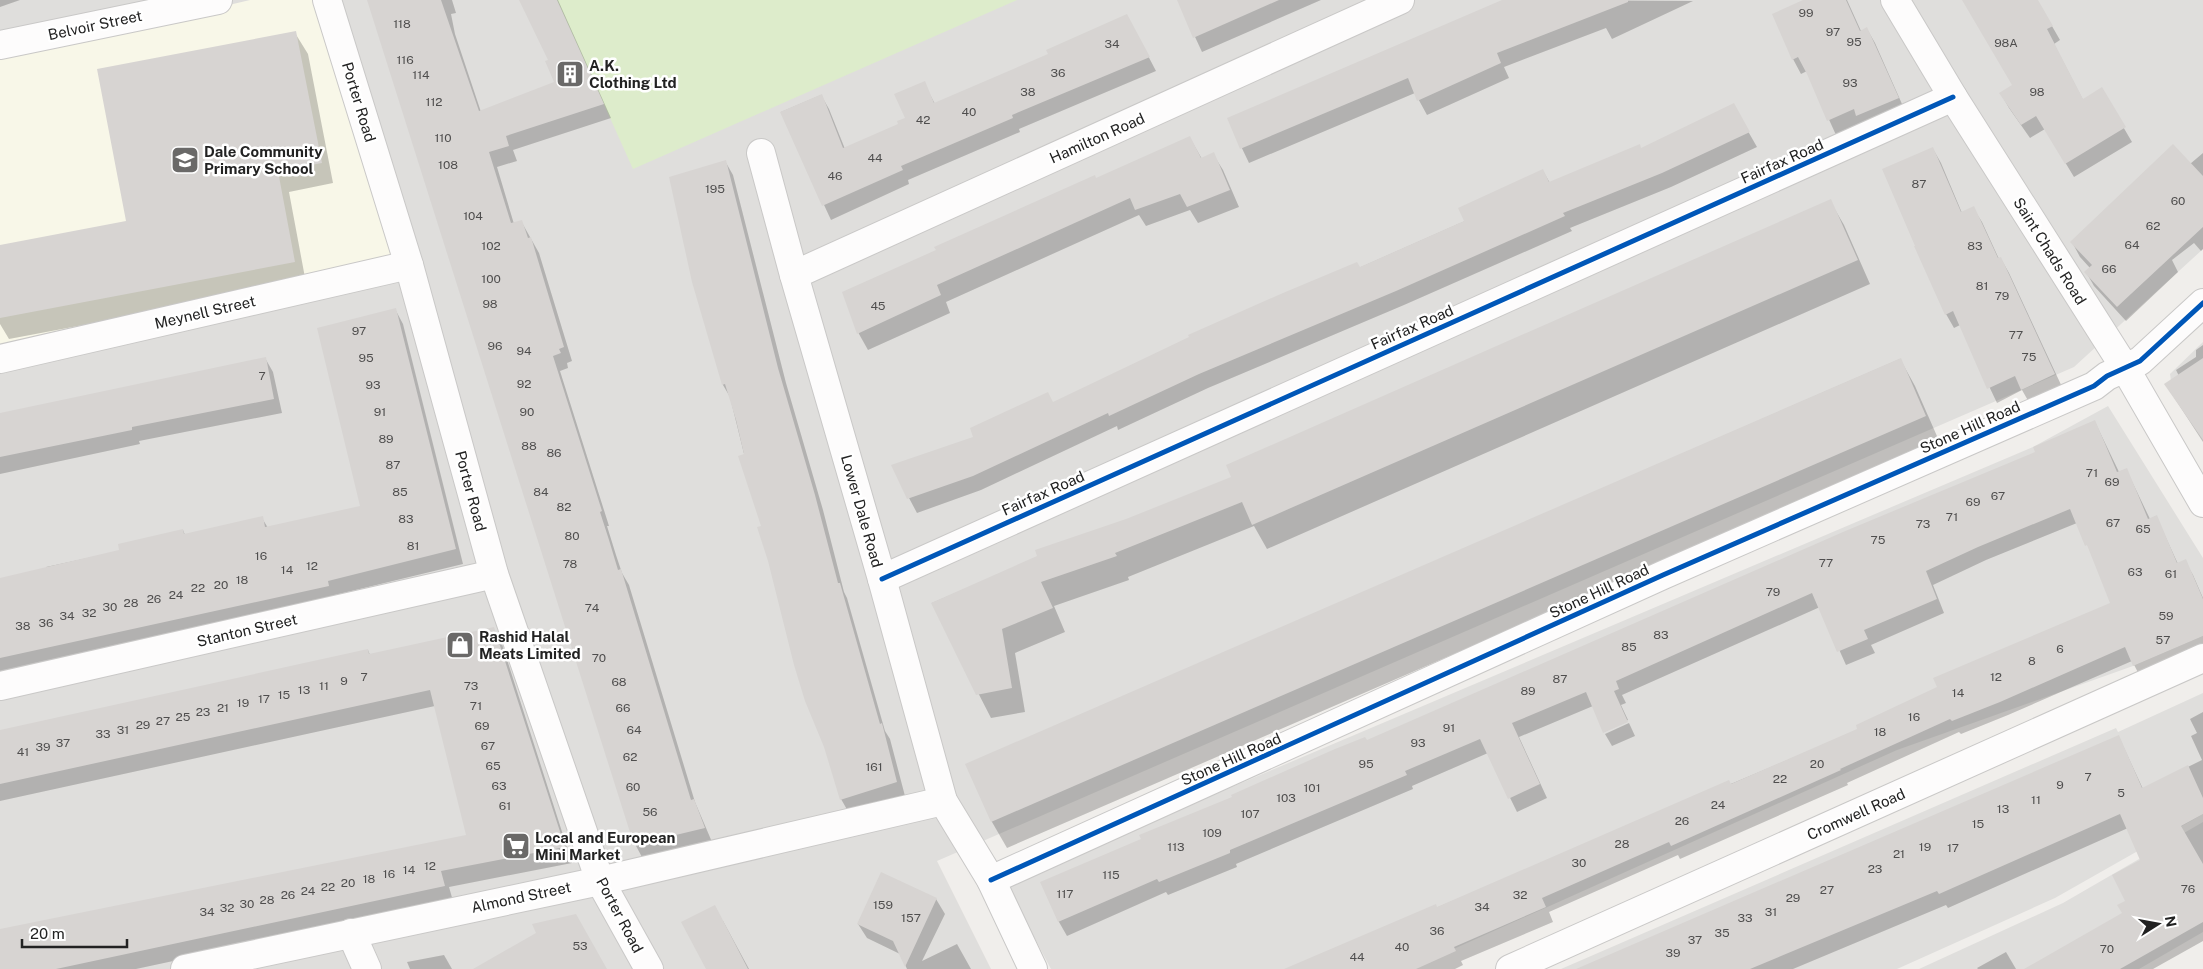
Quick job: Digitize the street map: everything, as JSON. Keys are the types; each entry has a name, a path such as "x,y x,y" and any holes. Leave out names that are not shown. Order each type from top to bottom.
{"street":[{"name":"Belvoir Street","path":"0,45 218,0"},
{"name":"Porter Road","path":"327,0 409,264 494,574 600,881 649,969"},
{"name":"Hamilton Road","path":"794,275 1400,0"},
{"name":"Saint Chads Road","path":"1895,0 1953,97 2125,368 2203,503"},
{"name":"Fairfax Road","path":"882,579 1953,97"},
{"name":"Lower Dale Road","path":"761,153 943,801 991,880 1033,969"},
{"name":"Meynell Street","path":"0,359 409,264"},
{"name":"Stone Hill Road","path":"991,880 1654,580 2070,396 2140,362 2203,303"},
{"name":"Stanton Street","path":"0,686 494,574"},
{"name":"Cromwell Road","path":"1510,969 2203,658"},
{"name":"Almond Street","path":"185,969 600,881 943,801"},
{"path":"351,933 367,969"}],"shaded area":[{"path":"0,0 2203,0 2203,249 2074,367 937,861 991,969 0,969"},
{"name":"Dale Community Primary School","path":"250,0 321,0 401,260 0,357 0,59"},
{"path":"2203,342 2203,432 2171,381 2170,374"},
{"path":"2108,406 2203,558 2203,636 2133,666 1897,750 1409,969 1051,969 1010,892 1011,884 1015,879 2033,447"},
{"path":"2203,693 2203,814 2055,898 1897,969 1561,969 2116,728 2118,732"},
{"path":"2203,822 2203,932 2139,969 1919,969 2063,903"}],"green space":[{"path":"557,0 1017,0 633,169"}],"building":[{"path":"367,0 441,0 479,111 554,82 545,61 548,60 519,0 557,0 604,104 506,136 509,146 489,152 511,223 522,220 528,238 531,237 564,347 559,349 561,353 553,356 602,511 600,512 618,570 621,569 691,800 694,799 705,828 634,845"},
{"path":"1177,0 1279,0 1193,38"},
{"path":"1502,0 1628,0 1628,2 1497,53 1501,63 1417,101 1408,78 1240,149 1227,118"},
{"path":"1803,0 1846,0 1860,31 1867,27 1899,98 1856,116 1854,109 1827,121 1807,74 1798,57 1792,60 1772,14"},
{"path":"1962,0 2038,0 2053,26 2047,29 2083,99 2102,87 2126,127 2065,164 2036,116 2021,125 1999,93 2012,85"},
{"path":"1127,14 1150,57 1012,115 1013,118 901,166 903,170 822,206 780,112 822,94 843,148 898,124 897,121 905,118 894,94 925,81 934,103 1048,54 1046,50"},
{"path":"296,31 322,163 278,171 295,262 0,318 0,245 126,221 97,69"},
{"path":"1734,103 1750,132 1662,173 1563,213 1565,216 1396,291 1199,374 1109,416 1108,413 973,476 907,499 891,465 973,437 970,428 1048,392 1053,402 1189,337 1188,335 1283,293 1357,262 1360,267 1464,221 1458,208 1543,169 1549,182 1640,144 1641,148"},
{"path":"1190,136 1201,158 1214,152 1230,190 1187,207 1180,194 1135,210 1130,198 937,285 941,295 857,334 842,292 936,250 934,247 1095,175 1096,178"},
{"path":"2173,144 2203,176 2203,227 2117,307 2084,272 2092,265 2070,242"},
{"path":"1933,147 1961,212 1974,206 1998,258 2001,257 2055,374 2021,390 2015,376 1987,389 1953,311 1945,315 1882,169"},
{"path":"726,160 778,368 815,495 838,583 840,583 880,724 882,723 897,782 840,800 824,747 805,701 794,665 768,561 757,527 761,526 738,456 744,454 736,420 725,384 722,385 692,282 669,177"},
{"path":"1831,199 1858,260 1252,525 1242,502 1115,553 1117,556 1041,582 1053,608 1002,629 1012,688 976,695 931,603 1037,556 1035,550 1126,519 1231,477 1226,465"},
{"path":"396,308 456,549 328,581 329,586 0,658 0,578 119,550 118,544 183,529 184,534 263,516 265,527 360,506 317,328"},
{"path":"266,357 274,399 132,427 132,430 0,457 0,413"},
{"path":"1901,358 1926,416 991,822 965,764"},
{"path":"2203,358 2203,440 2164,384"},
{"path":"2095,420 2117,472 2127,468 2148,519 2157,515 2177,563 2186,559 2203,599 2203,636 2133,666 2125,647 2000,702 1952,721 1950,719 1671,846 1669,842 1542,898 1546,907 1454,947 1456,951 1416,969 1284,969 1436,904 1437,907 1729,780 1731,784 1857,729 1856,725 1937,687 1933,678 2110,603 2087,545 2085,546 2070,509 1926,571 1937,599 1864,630 1868,639 1837,652 1812,593 1616,681 1619,689 1614,691 1628,722 1603,733 1586,692 1512,723 1540,784 1508,799 1480,739 1405,771 1407,775 1230,850 1230,853 1159,882 1157,879 1058,922 1040,882 1141,839 1139,835 1232,797 1231,795 1335,749 1365,737 1367,740 1843,532 2035,452 2033,447"},
{"path":"494,627 565,847 441,871 445,886 56,969 0,969 0,929 466,835 430,690 0,784 0,730 368,649 369,654"},
{"path":"2119,735 2142,788 2188,765 2203,798 2203,814 2181,826 2203,864 2203,922 2120,969 2024,969 2122,913 2117,905 2125,901 2112,875 2140,860 2120,814 1939,894 1937,891 1750,969 1576,969"},
{"path":"881,872 937,898 905,967 893,941 857,924"},
{"path":"715,905 748,969 706,969 681,922"},
{"path":"576,914 607,969 473,969 536,933 532,924"}],"cycle path":[{"path":"882,579 1953,97"},
{"path":"991,880 1663,575 2094,386 2107,376 2140,361 2203,303"}],"place":[{"name":"A.K. Clothing Ltd","path":"570,74"},
{"name":"Dale Community Primary School","path":"185,160"},
{"name":"Rashid Halal Meats Limited","path":"460,645"},
{"name":"Local and European Mini Market","path":"516,846"}]}
